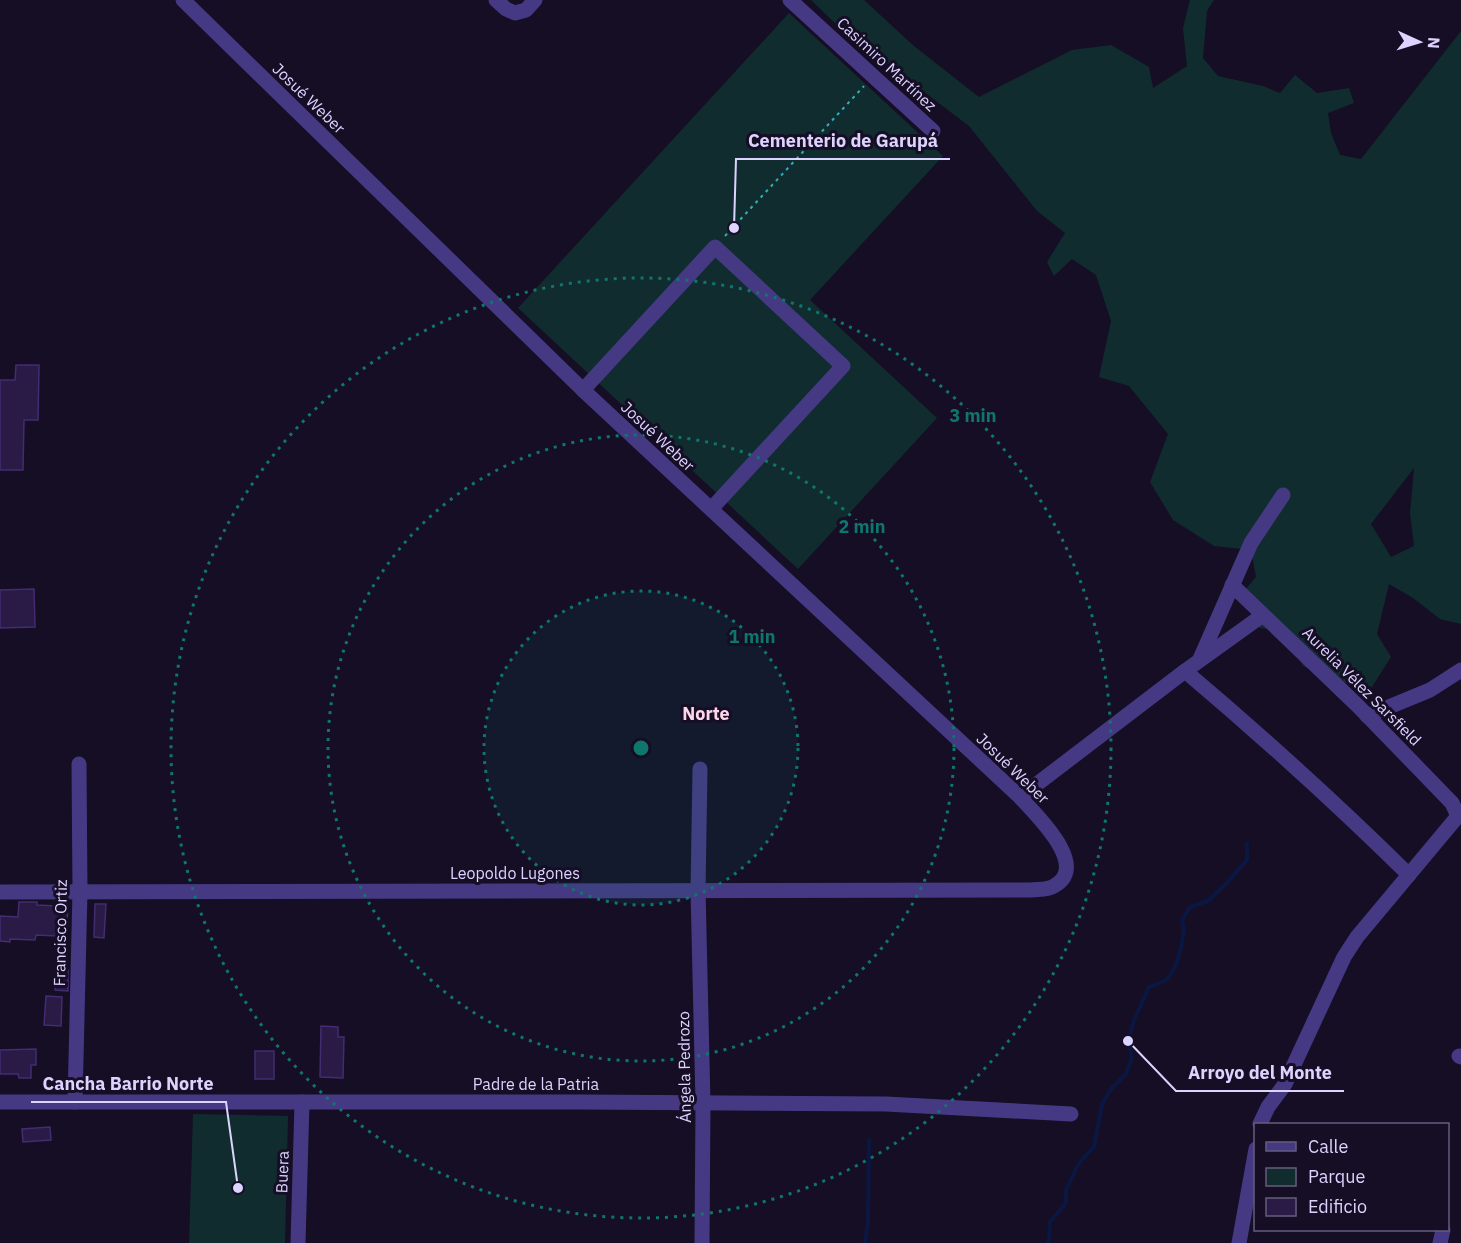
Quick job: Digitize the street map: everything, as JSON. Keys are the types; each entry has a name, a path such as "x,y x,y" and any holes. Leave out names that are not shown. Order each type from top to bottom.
{"street":[{"name":"Josué Weber","path":"183,0 583,390 1020,797 1059,841 1067,865 1062,879 1053,887 1031,890"},
{"path":"496,0 515,13 526,10 535,0"},
{"name":"Casimiro Martínez","path":"790,0 933,131"},
{"path":"583,390 715,247 843,366 711,510"},
{"path":"1200,659 1251,543 1283,495"},
{"name":"Aurelia Vélez Sarsfield","path":"1232,585 1367,716 1452,803 1460,816"},
{"path":"1020,797 1185,670 1263,615"},
{"path":"1185,670 1276,747 1409,875"},
{"path":"1367,716 1430,690 1461,670"},
{"name":"Francisco Ortiz","path":"75,1102 80,891 79,764"},
{"name":"Ángela Pedrozo","path":"700,769 698,890 703,1103 702,1243"},
{"path":"1261,1123 1268,1107 1286,1084 1344,957 1357,937 1460,816"},
{"name":"Leopoldo Lugones","path":"0,891 1031,890"},
{"name":"Padre de la Patria","path":"0,1102 886,1104 1071,1114"},
{"name":"Buera","path":"298,1243 302,1102"},
{"path":"1239,1243 1254,1160"}],"path":[{"path":"715,247 873,76"}],"green space":[{"path":"811,0 864,0 914,46 979,97 1072,50 1111,45 1149,67 1153,88 1187,66 1183,28 1190,0 1214,0 1207,11 1203,58 1218,76 1263,86 1280,93 1295,75 1317,93 1349,88 1354,103 1328,113 1331,133 1340,155 1361,159 1461,31 1461,624 1440,619 1413,598 1389,584 1377,634 1391,657 1372,687 1339,682 1303,666 1283,631 1260,628 1240,596 1256,577 1251,550 1214,546 1173,520 1150,482 1168,434 1129,386 1099,377 1111,321 1096,275 1072,259 1054,276 1047,262 1065,233 1037,211 969,126 841,29","holes":["1414,468 1410,513 1414,546 1391,557 1371,524"]},
{"path":"789,13 943,156 810,300 937,418 798,569 518,308"},
{"path":"193,1114 288,1116 285,1243 189,1243"}],"building":[{"path":"16,365 39,365 38,420 24,420 23,470 0,470 0,380 15,380"},
{"path":"34,589 35,627 0,628 0,590"},
{"path":"19,902 37,902 37,905 57,906 57,902 68,902 67,926 58,926 57,936 36,935 35,940 0,941 0,916 18,917"},
{"path":"95,904 106,904 104,938 94,937"},
{"path":"56,970 68,970 68,991 55,990"},
{"path":"46,996 62,997 61,1026 44,1025"},
{"path":"321,1026 338,1027 338,1037 344,1037 343,1078 320,1077"},
{"path":"36,1049 36,1065 31,1065 31,1078 19,1078 18,1074 0,1074 0,1050"},
{"path":"255,1051 274,1051 274,1079 255,1079"},
{"path":"50,1127 51,1140 23,1142 22,1129"}],"waterway":[{"path":"1048,1243 1049,1223 1066,1203 1066,1190 1079,1163 1094,1147 1102,1104 1111,1089 1126,1074 1132,1057 1128,1041 1134,1020 1149,987 1167,979 1174,968 1182,942 1182,920 1190,907 1208,901 1247,860 1247,843"},
{"path":"865,1243 868,1221 869,1140"}],"place":[{"name":"Cementerio de Garupá","path":"734,228"},
{"name":"Arroyo del Monte","path":"1128,1041"},
{"name":"Cancha Barrio Norte","path":"238,1188"}],"district":[{"name":"Norte","path":"706,714"}]}
